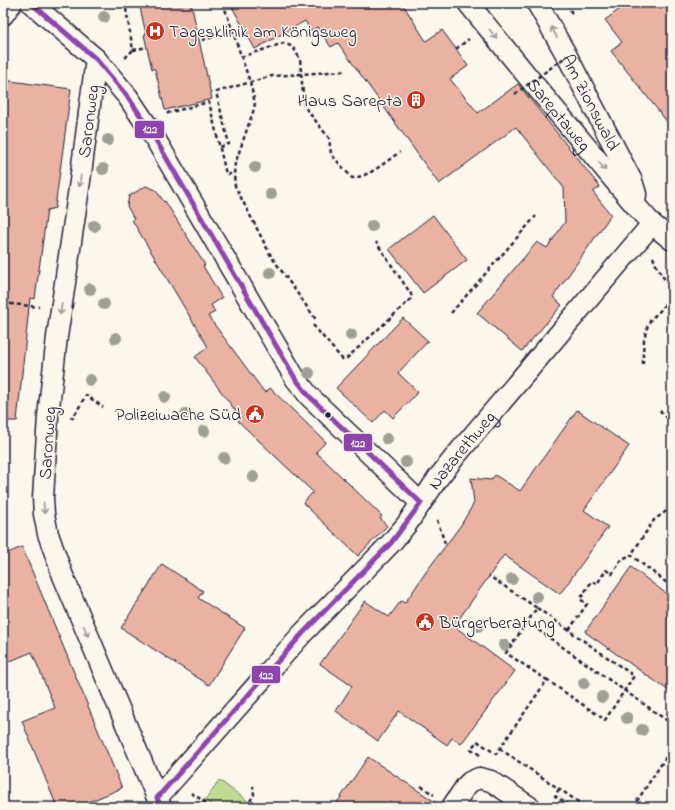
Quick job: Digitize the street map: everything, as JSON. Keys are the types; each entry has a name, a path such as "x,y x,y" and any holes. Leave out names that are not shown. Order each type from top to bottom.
{"street":[{"path":"3,15 12,3"},
{"path":"31,3 102,65 128,97 150,130 295,378 309,396 421,503"},
{"name":"Sareptaweg","path":"468,3 635,205 648,228 672,240"},
{"name":"Am Zionswald","path":"537,3 567,56 632,181 636,194 635,205"},
{"name":"Saronweg","path":"102,65 80,181 61,309 48,416 43,481 44,514 50,541 62,576 159,803"},
{"name":"Nazarethweg","path":"159,803 303,633 391,543 407,524 458,453 648,228"},
{"path":"452,807 466,786 470,782 479,778 491,781 530,807"}],"path":[{"path":"125,3 133,50"},
{"path":"223,3 250,82 255,103 235,164 235,186 271,256 317,321"},
{"path":"202,40 233,32"},
{"path":"241,57 284,43 293,47 300,59 304,106 329,138 331,154 352,178 359,178 400,152"},
{"path":"102,65 133,50 147,47"},
{"path":"515,94 567,56"},
{"path":"220,147 229,144 216,92 272,76 344,71"},
{"path":"150,130 168,113 209,102 226,174 234,174"},
{"path":"452,313 536,216"},
{"path":"643,364 643,347 646,332 651,320 668,299 671,290 656,265 648,228"},
{"path":"313,325 342,359 347,358 412,298 411,294 376,242"},
{"path":"3,303 61,309"},
{"path":"73,418 86,395 103,407"},
{"path":"660,411 672,422"},
{"path":"569,630 587,604 580,599 592,581 597,584 606,570 612,574 622,559 631,555 654,520 672,507"},
{"path":"631,555 672,588"},
{"path":"489,576 537,608 569,630 634,676 605,720 506,653 537,608"},
{"path":"527,622 672,724"},
{"path":"482,756 471,749 477,741 496,754 547,680"},
{"path":"633,807 672,748"},
{"path":"500,749 586,807"},
{"path":"246,807 254,795 253,786"},
{"path":"560,789 555,796 572,807"}],"green space":[{"path":"219,780 256,807 191,807 193,805 201,806"}],"building":[{"path":"139,3 191,3 212,99 165,110 155,69 152,69 144,35 146,34"},
{"name":"Haus Sarepta","path":"230,3 402,3 426,41 442,30 468,66 450,79 478,113 518,84 600,187 593,192 611,215 553,297 562,305 522,351 477,313 537,242 547,248 565,222 564,188 516,127 439,184 338,43 331,47 317,27 311,31 305,21 255,49"},
{"path":"628,3 672,3 672,128 611,51 622,42 605,20"},
{"path":"3,80 71,89 55,208 47,210 35,299 30,298 17,421 3,421"},
{"path":"146,186 156,190 164,202 165,201 205,265 203,266 222,298 211,305 215,312 208,316 265,393 270,388 326,442 316,452 382,516 380,518 387,526 358,556 303,503 313,492 238,421 241,418 195,357 208,347 132,220 134,219 127,206 129,196"},
{"path":"433,215 467,260 423,293 389,249"},
{"path":"403,318 428,341 398,373 418,392 393,418 385,410 373,423 336,388"},
{"path":"577,410 629,446 584,510 608,527 560,594 504,555 454,626 515,671 461,744 452,738 447,745 399,711 378,741 336,711 352,686 320,664 365,601 389,617 401,601 405,603 461,525 474,503 471,478 491,480 495,475 520,491"},
{"path":"22,547 122,788 77,807 57,807 22,721 55,708 32,652 3,664 3,555"},
{"path":"162,564 203,591 198,598 245,628 209,685 121,628"},
{"path":"631,567 672,598 672,693 585,632"},
{"path":"368,757 441,806 441,807 334,807"}],"transit line":[{"name":"122","path":"31,3 96,59 128,97 150,130 295,378 309,396 421,503 391,543 303,633 157,798 161,807"}],"place":[{"name":"Tagesklinik am Königsweg","path":"155,31"},
{"name":"Haus Sarepta","path":"416,100"},
{"name":"Polizeiwache Süd","path":"255,414"},
{"name":"Bürgerberatung","path":"425,622"}]}
